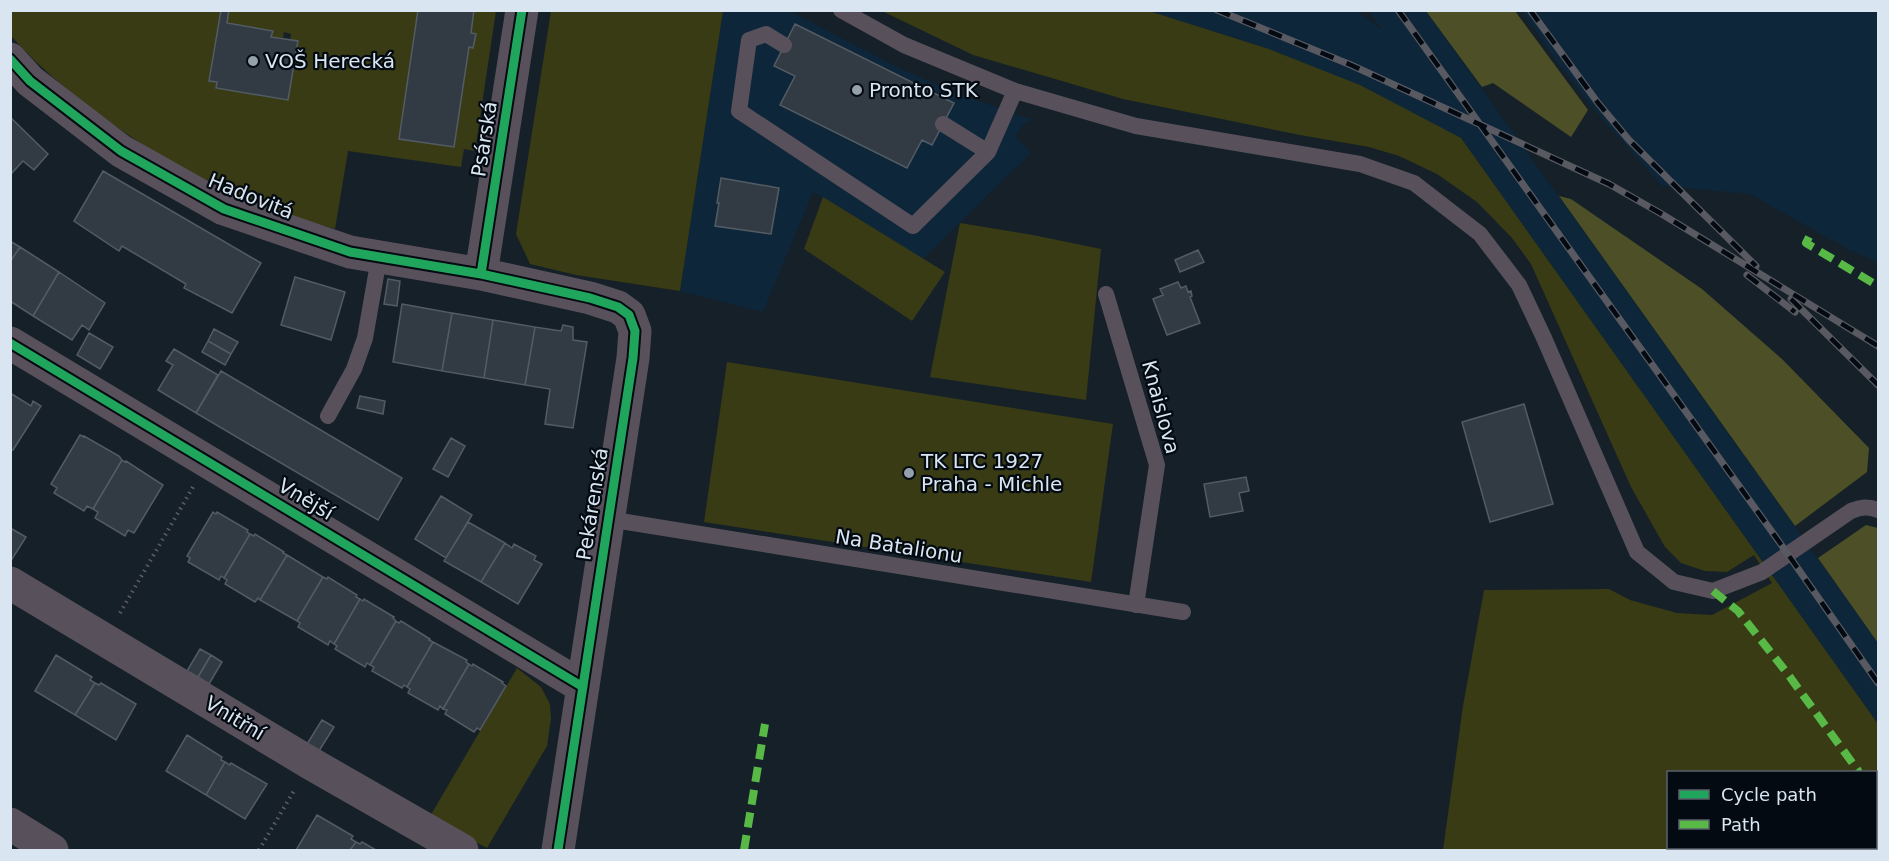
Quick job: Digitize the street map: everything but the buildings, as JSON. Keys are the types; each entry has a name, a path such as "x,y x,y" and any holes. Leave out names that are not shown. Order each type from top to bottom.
{"street":[{"name":"Psárská","path":"482,274 522,10"},
{"name":"Hadovitá","path":"10,59 30,81 121,151 224,209 350,252 482,274"},
{"name":"Pekárenská","path":"482,274 590,298 618,307 629,315 634,331 633,358 558,850"},
{"name":"Vnější","path":"10,343 583,687"},
{"name":"Vnitřní","path":"10,583 310,763 462,850"},
{"path":"10,824 52,850"}],"lane":[{"path":"841,10 904,45 1015,91 1136,126 1360,164 1414,183 1480,234 1519,285 1637,552 1674,582 1713,591 1762,572 1851,511 1871,507 1878,510"},
{"path":"784,45 766,34 749,40 739,111 913,226 988,152 1015,91"},
{"path":"943,124 988,152"},
{"path":"328,416 354,369 365,338 379,258"},
{"name":"Knaislova","path":"1106,294 1157,465 1136,605"},
{"name":"Na Batalionu","path":"608,519 1183,612"}],"path":[{"path":"104,639 208,461"},
{"path":"259,850 296,787"}],"shaded area":[{"path":"723,11 790,11 895,66 959,94 1033,120 1027,122 1015,135 1031,153 923,259 813,192 763,312 680,291"},
{"path":"1149,11 1357,11 1382,30 1369,11 1426,11 1878,643 1878,724 1461,138 1269,49"},
{"path":"1522,11 1878,11 1878,263 1849,250 1750,194 1662,186 1591,106"}],"green space":[{"path":"11,11 221,11 209,81 217,82 216,88 287,100 297,41 290,40 291,34 284,32 283,38 271,37 272,31 227,23 229,11 418,11 469,47 473,47 476,34 471,33 474,11 496,11 475,151 464,149 461,167 348,151 335,229 277,211 234,194 165,158 97,113 37,63 11,36"},
{"path":"551,11 723,11 680,291 576,275 530,264 516,234"},
{"path":"882,11 1149,11 1269,49 1360,85 1461,138 1878,724 1878,850 1443,850 1463,706 1484,590 1609,589 1630,600 1677,613 1712,615 1772,583 1754,555 1727,572 1705,571 1681,563 1665,547 1631,487 1531,264 1512,238 1477,202 1437,174 1399,156 1369,147 1123,99 973,55"},
{"path":"1426,11 1515,11 1588,110 1571,137 1493,83 1482,87"},
{"path":"1559,196 1571,199 1702,289 1783,360 1869,448 1867,472 1795,526"},
{"path":"823,197 945,272 912,321 804,249"},
{"path":"960,223 1101,249 1086,400 930,377"},
{"name":"TK LTC 1927 Praha - Michle","path":"727,362 1113,424 1091,582 704,522"},
{"path":"1866,525 1878,528 1878,643 1818,558"},
{"path":"517,668 541,687 550,704 551,719 547,746 487,848 429,818"}],"railway":[{"path":"1217,10 1351,65 1609,184 1878,346"},
{"path":"1398,10 1878,683"},
{"path":"1530,10 1598,103 1629,140 1756,266"},
{"path":"1747,275 1795,312"},
{"path":"1791,299 1878,385"}],"marked path":[{"path":"1809,237 1806,243 1878,286"},
{"path":"1713,591 1738,611 1787,673 1858,771"},
{"path":"744,850 765,724"}],"cycle path":[{"path":"481,274 522,10"},
{"path":"10,59 30,81 121,151 224,209 350,252 481,274 590,298 618,307 629,315 635,331 633,358 558,850"},
{"path":"10,343 583,687"}],"place":[{"name":"VOŠ Herecká","path":"253,61"},
{"name":"Pronto STK","path":"857,90"},
{"name":"TK LTC 1927 Praha - Michle","path":"909,473"}]}
